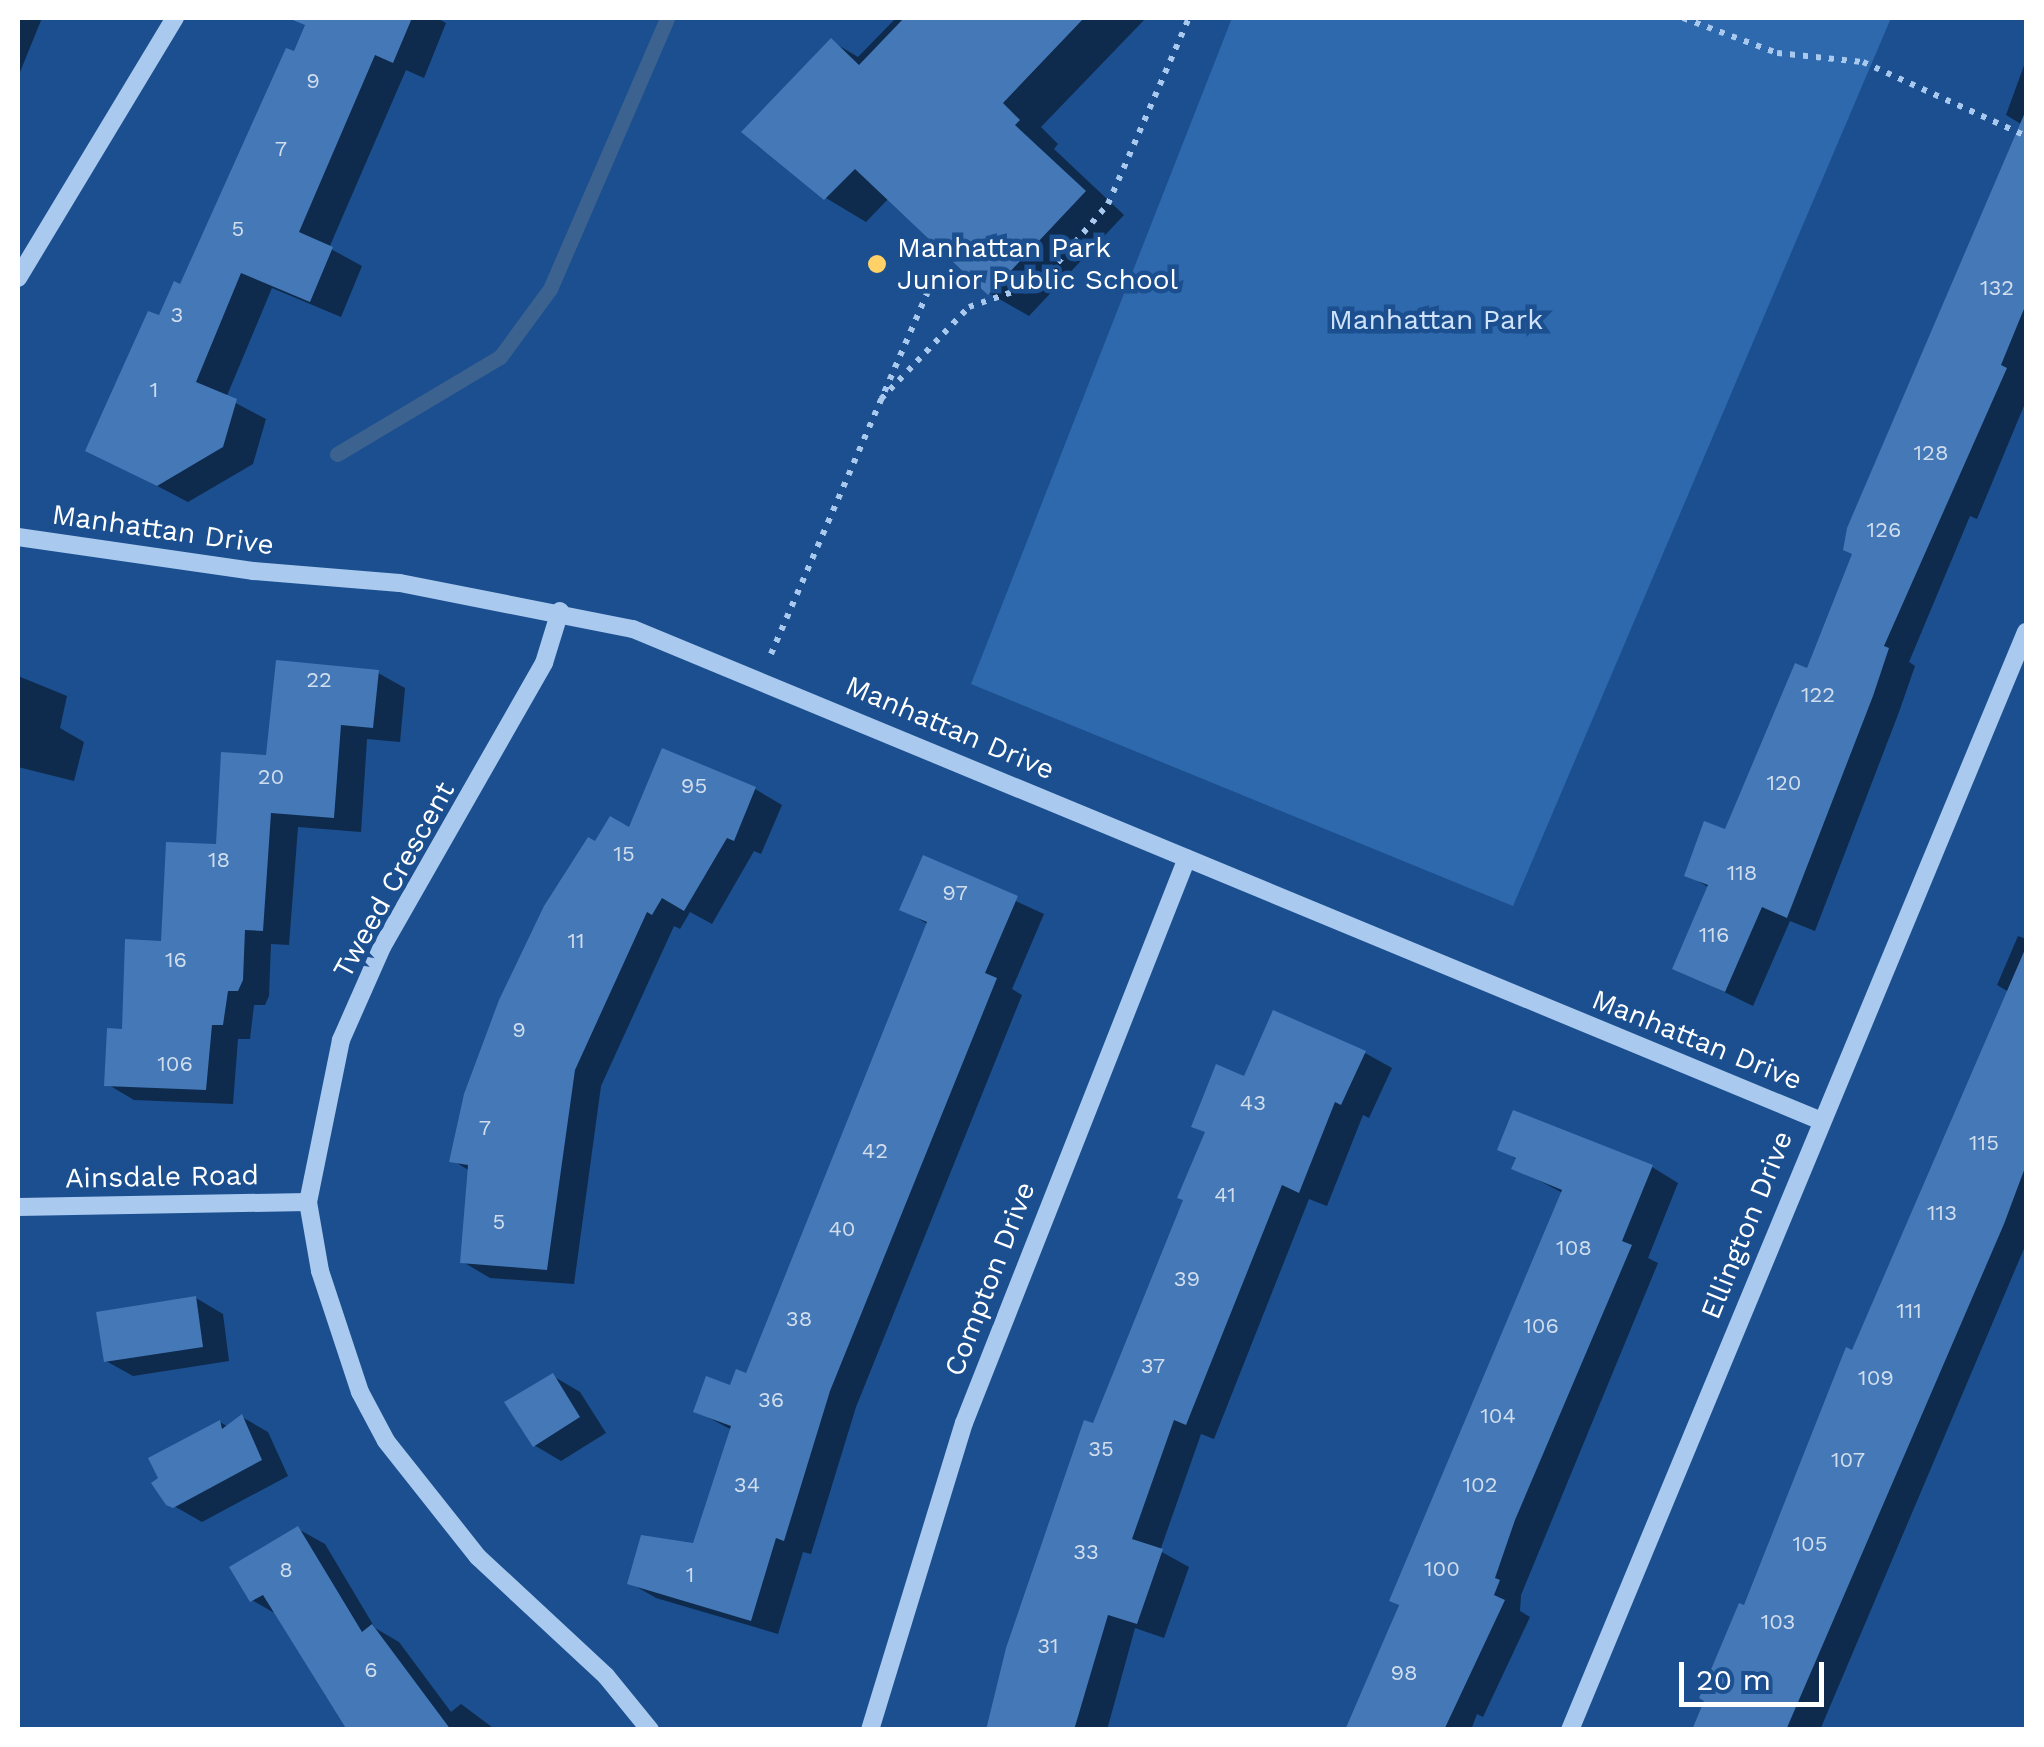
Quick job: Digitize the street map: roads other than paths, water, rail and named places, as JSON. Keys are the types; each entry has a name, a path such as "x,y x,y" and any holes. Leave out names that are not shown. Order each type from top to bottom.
{"street":[{"path":"18,278 36,239 175,18"},
{"name":"Manhattan Drive","path":"18,538 253,572 400,584 560,611 632,629 761,677 1819,1120"},
{"name":"Tweed Crescent","path":"560,611 526,698 382,947 341,1040 308,1202 320,1271 360,1392 386,1441 478,1557 606,1676 650,1730"},
{"name":"Ellington Drive","path":"1570,1730 1819,1120 2026,632"},
{"name":"Compton Drive","path":"870,1730 964,1423 1187,858"},
{"name":"Ainsdale Road","path":"18,1207 308,1202"}],"waterway":[{"path":"337,454 500,357 550,289 667,18"}],"place":[{"name":"Manhattan Park Junior Public School","path":"877,264"}],"park label":[{"name":"Manhattan Park","path":"1436,320"}]}
